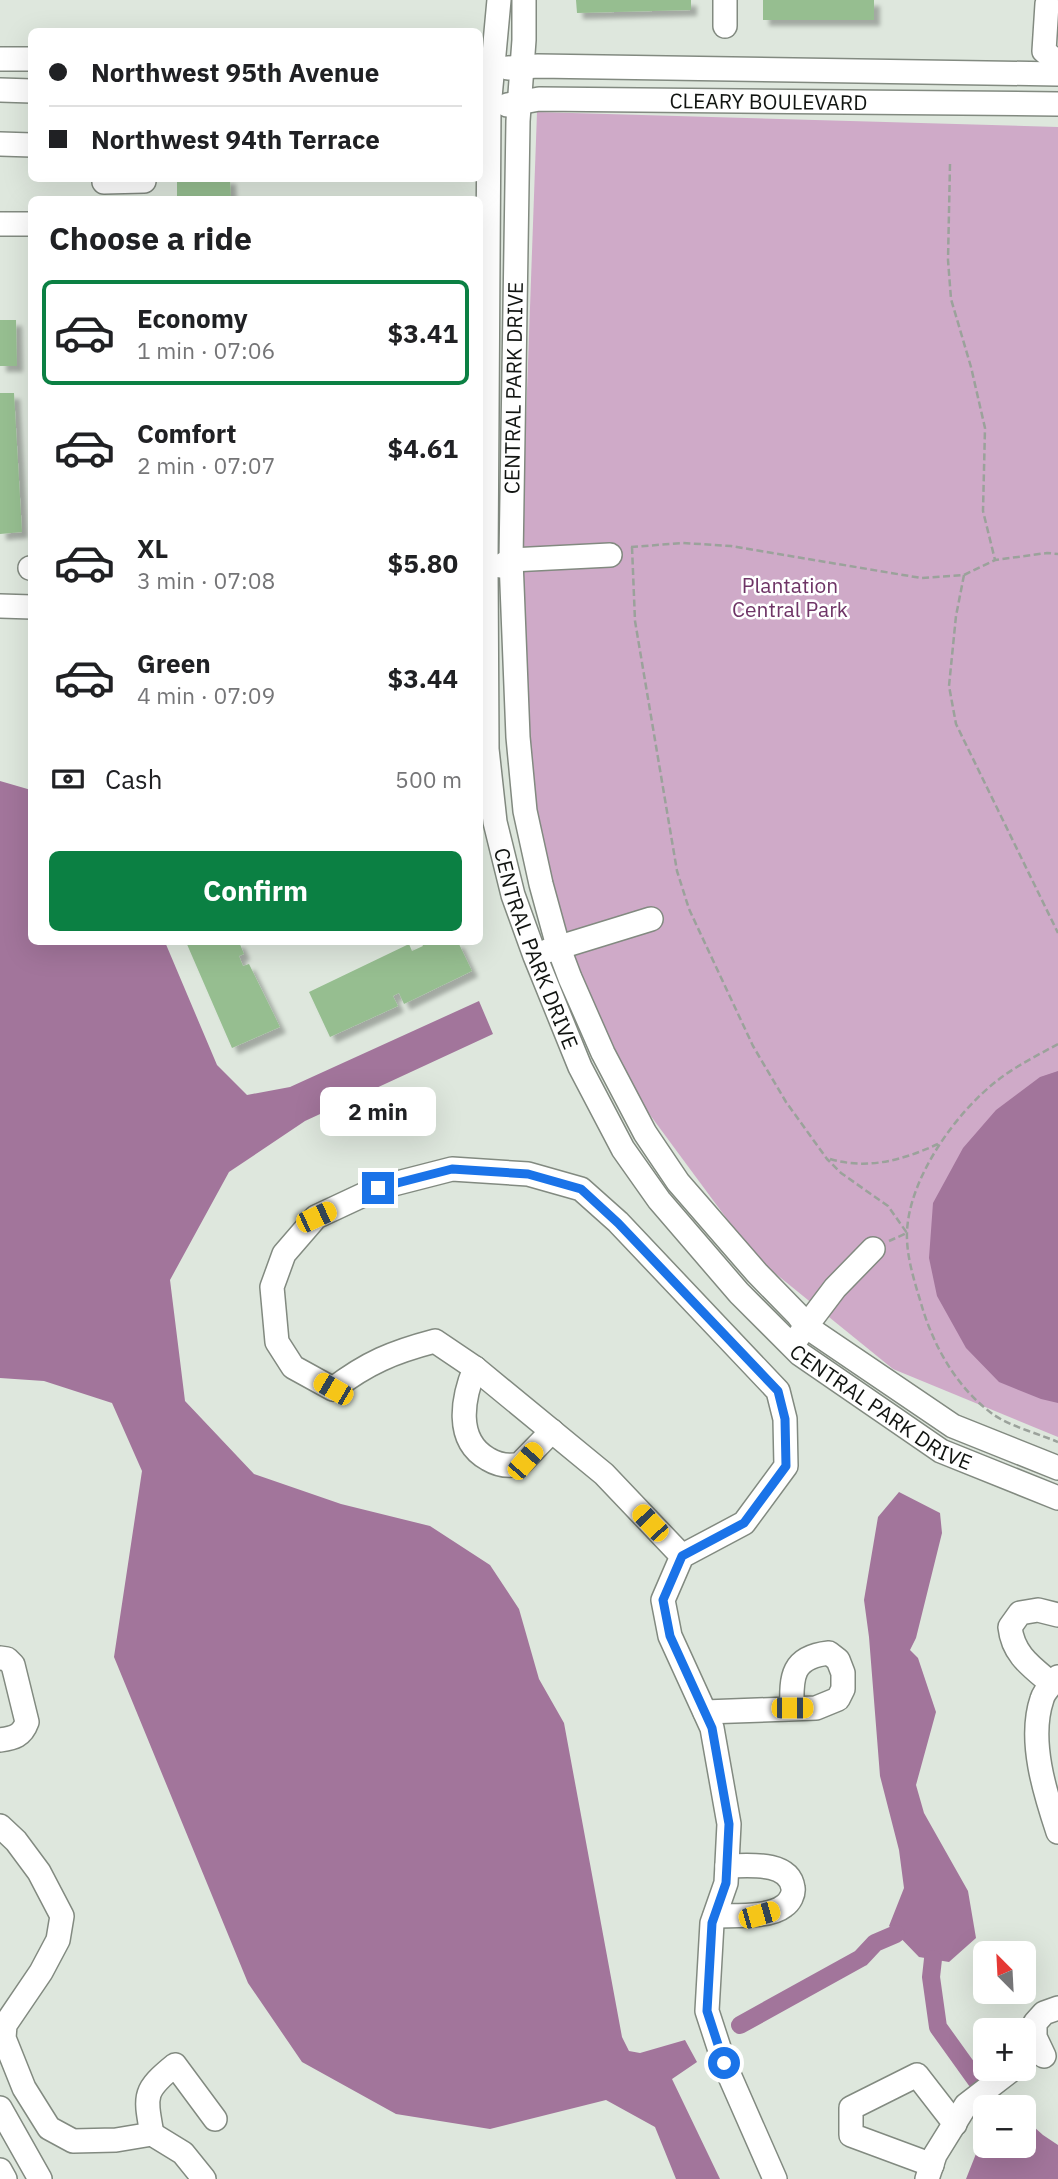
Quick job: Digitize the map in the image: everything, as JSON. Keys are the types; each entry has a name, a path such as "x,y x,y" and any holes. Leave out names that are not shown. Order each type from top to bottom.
{"street":[{"name":"CENTRAL PARK DRIVE","path":"499,0 486,68 484,107 487,749 495,822 513,895 535,957 580,1067 623,1149 659,1200 738,1293 800,1354 941,1451 1058,1498"},
{"name":"CENTRAL PARK DRIVE","path":"524,0 519,104 510,560 517,737 525,811 558,946 603,1053 645,1133 678,1182 807,1327 953,1426 1058,1468"},
{"path":"725,0 725,26"},
{"path":"1048,3 1044,51 1058,63"},
{"path":"0,59 28,59"},
{"name":"CLEARY BOULEVARD","path":"486,68 538,66 1058,74"},
{"path":"0,90 28,91"},
{"name":"CLEARY BOULEVARD","path":"484,107 539,99 1058,104"},
{"path":"0,144 28,145"},
{"path":"104,187 137,182"},
{"path":"0,224 28,224"},
{"path":"486,573 510,560 610,555"},
{"path":"0,606 28,607"},
{"path":"535,957 558,946 651,919"},
{"path":"682,1556 604,1474 475,1368 435,1341 393,1352 354,1373 333,1389 293,1367 277,1342 272,1287 284,1254 316,1217 378,1188 452,1169 528,1174 581,1189 618,1223 778,1391 785,1419 786,1466 744,1523 682,1556 663,1600 670,1636 712,1728 729,1824 726,1883 712,1923 707,2011 724,2063 775,2179"},
{"path":"791,1345 835,1288 873,1249"},
{"path":"475,1368 466,1389 466,1435 472,1446 484,1457 499,1465 520,1464 552,1431"},
{"path":"1058,1615 1038,1610 1020,1613 1010,1627 1012,1643 1027,1663 1055,1681 1042,1697 1037,1738 1041,1780 1058,1832"},
{"path":"0,1658 7,1659 13,1665 27,1722 24,1731 15,1738 0,1741"},
{"path":"705,1712 792,1708"},
{"path":"0,1826 16,1841 39,1872 62,1916 58,1940 41,1972 5,2025 4,2038 24,2088 49,2128 73,2141 116,2140 152,2134 183,2153 205,2179"},
{"path":"715,1916 759,1915 783,1908 794,1890 790,1878 780,1870 727,1866"},
{"path":"1042,2056 1035,2038 1035,2023 1044,2014 1058,2008"},
{"path":"152,2134 147,2104 149,2090 156,2080 175,2065 215,2119"},
{"path":"955,2124 917,2075 851,2108 851,2135 930,2172 935,2155 955,2124 966,2105 997,2081"},
{"path":"0,2108 29,2174"},
{"path":"0,2171 5,2179"}],"path":[{"path":"950,164 948,260 951,299 985,428 983,511 995,561"},
{"path":"610,555 632,547 683,543 719,545 921,578 964,575 995,561 1047,552 1058,554"},
{"path":"632,547 635,621 677,871 690,909 753,1046 786,1102 827,1158 841,1173 888,1206 907,1233"},
{"path":"964,575 956,616 949,686 956,724 1058,933"},
{"path":"1058,1044 998,1080 963,1114 931,1157 913,1199 907,1233 914,1280 931,1335 956,1378 995,1416 1058,1442"},
{"path":"827,1158 848,1165 872,1164 898,1160 941,1143"}],"green space":[{"name":"Plantation Central Park","path":"537,112 1058,127 1058,1437 893,1369 755,1257 636,1096 567,954 531,808 520,587"}],"shaded area":[{"path":"0,781 28,789 28,945 166,945 217,1065 247,1095 290,1087 479,1001 493,1034 305,1121 229,1172 170,1280 185,1401 254,1474 341,1504 430,1526 490,1565 519,1609 539,1679 564,1723 622,2037 629,2051 640,2053 685,2040 697,2062 672,2079 720,2179 676,2179 655,2127 606,2100 490,2129 396,2114 302,2062 248,1983 114,1657 142,1471 112,1403 44,1381 0,1378"},
{"path":"1058,1071 1058,1403 999,1382 966,1348 937,1296 929,1258 933,1203 963,1148 996,1110 1040,1077"},
{"path":"899,1492 940,1513 942,1533 916,1638 910,1650 918,1658 936,1712 916,1785 924,1813 968,1891 976,1938 949,1962 919,1957 889,1926 904,1888 899,1850 880,1776 864,1600 878,1517"},
{"path":"1036,2129 1058,2145 1058,2179 966,2179 974,2158 1036,2158"}],"building":[{"path":"576,0 691,0 691,10 577,13"},
{"path":"763,0 874,0 874,20 763,20"},
{"path":"177,182 230,182 231,196 177,196"},
{"path":"0,320 16,320 17,366 0,366"},
{"path":"0,393 14,393 22,532 0,534"},
{"path":"187,945 240,945 244,954 239,956 243,966 249,964 280,1027 232,1048"},
{"path":"407,945 412,951 423,946 459,945 472,971 404,1004 399,993 393,996 398,1006 330,1037 309,992"}],"waterway":[{"path":"740,2025 861,1958 875,1943 896,1934"},
{"path":"933,1959 931,1977 938,2027 973,2076"}],"route":[{"path":"378,1188 452,1169 528,1174 581,1189 618,1223 778,1391 785,1419 786,1466 744,1523 682,1556 663,1600 670,1636 712,1728 729,1824 726,1883 712,1923 707,2011 724,2063"}]}
